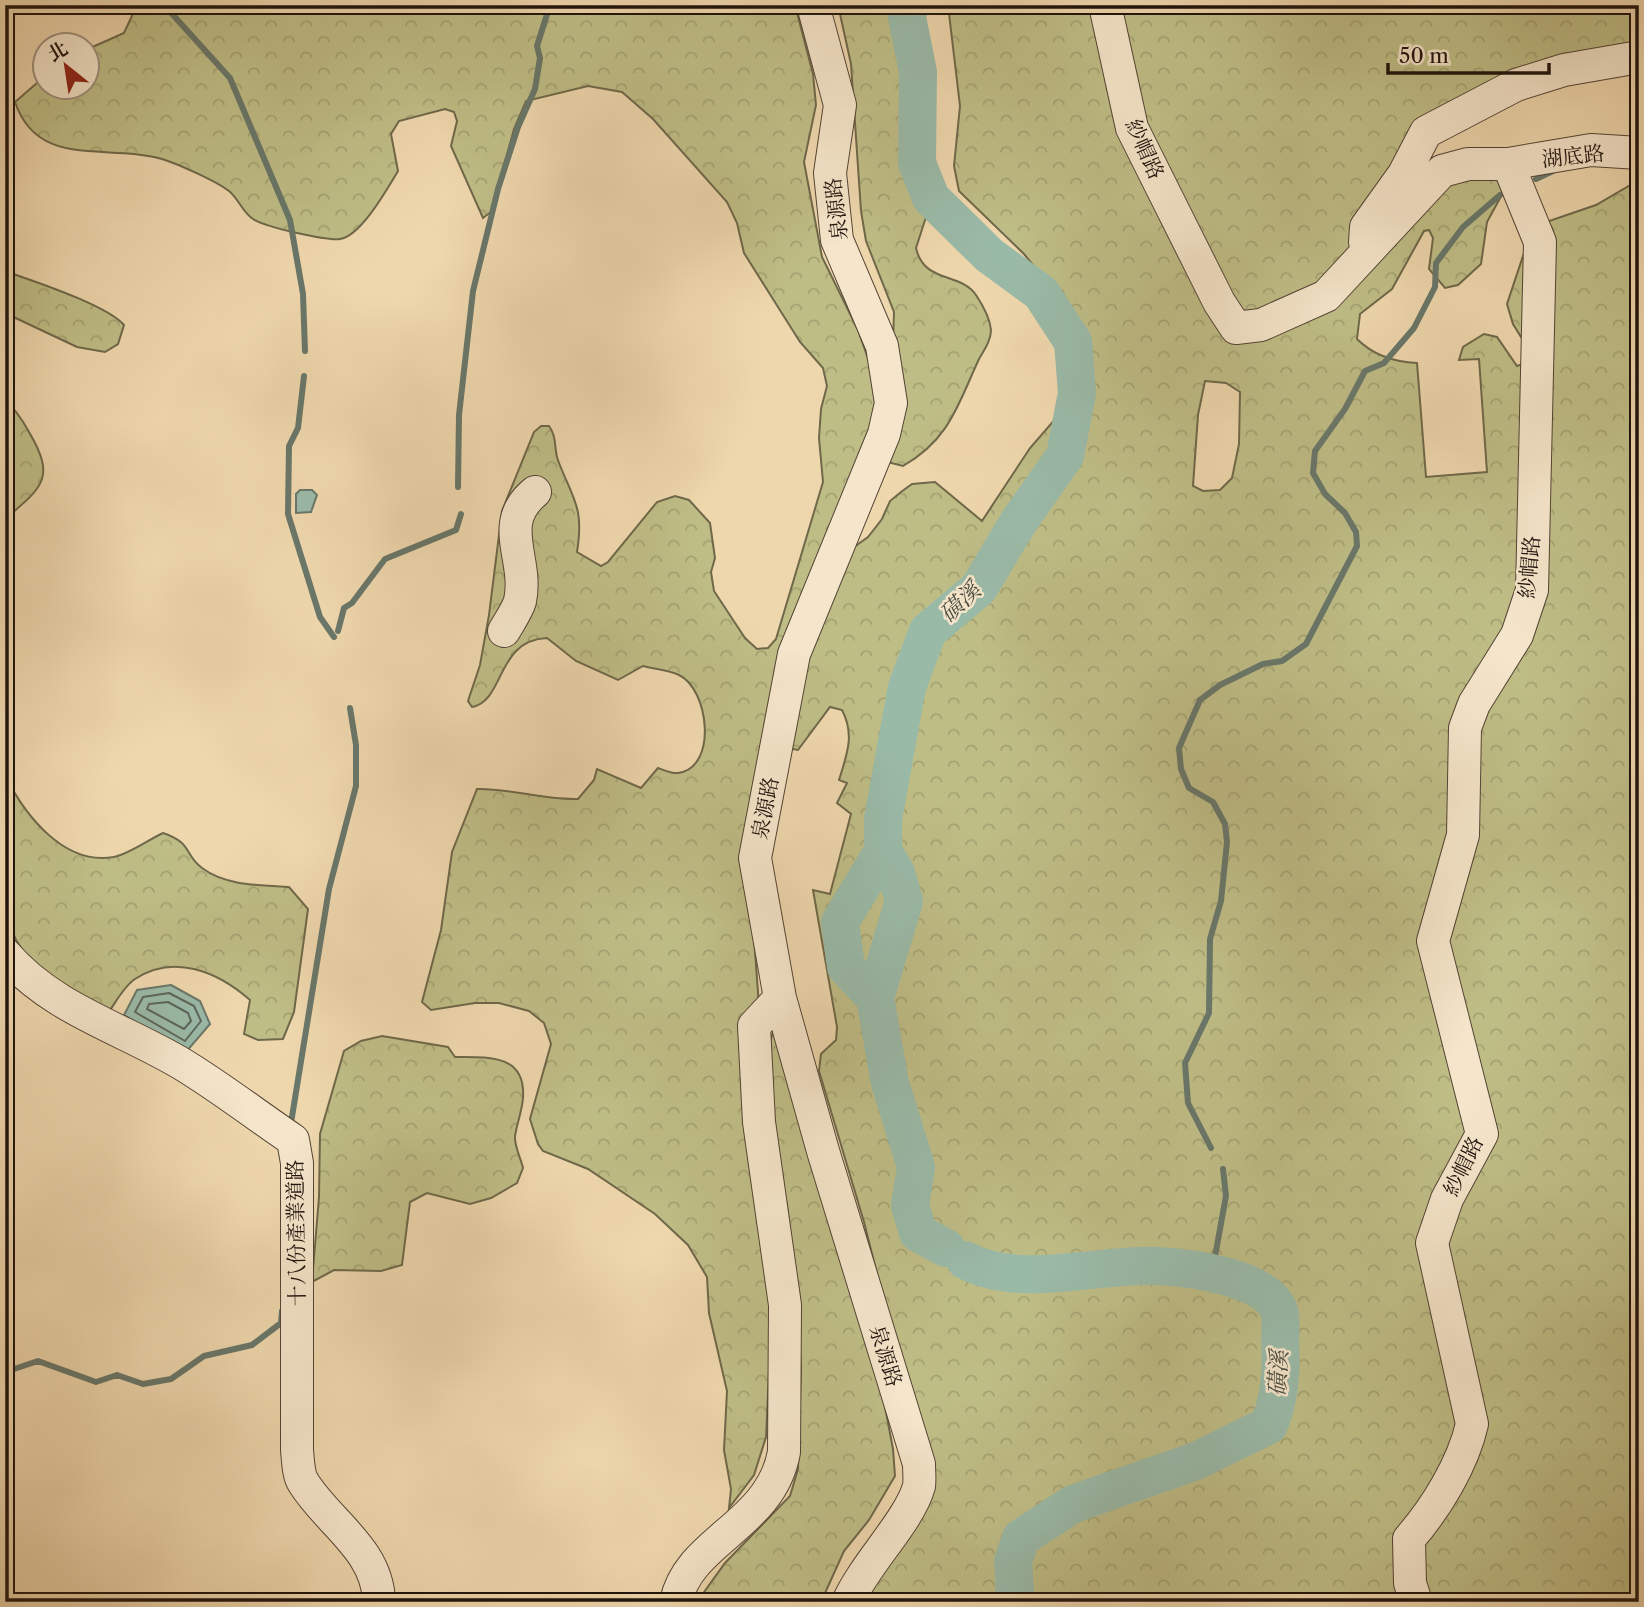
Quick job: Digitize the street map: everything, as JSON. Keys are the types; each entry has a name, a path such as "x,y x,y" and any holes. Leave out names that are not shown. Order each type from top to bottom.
{"street":[{"name":"泉源路","path":"813,5 829,55 839,105 830,173 836,240 882,346 891,403 884,434 794,654 755,858 780,998 823,1151 919,1464 919,1486 855,1585 848,1602"},
{"name":"紗帽路","path":"1105,5 1132,128 1219,302 1236,328 1261,325 1326,296 1362,261 1442,171 1468,164 1507,164 1540,242 1533,437 1532,590 1517,635 1474,704 1465,728 1463,835 1433,941 1482,1134 1447,1199 1432,1243 1472,1424 1467,1444 1424,1522 1409,1539 1410,1583 1416,1602"},
{"path":"1362,261 1366,227 1404,174 1426,132 1516,85 1564,70 1639,57"},
{"name":"湖底路","path":"1507,164 1591,149 1639,153"},
{"path":"504,631 519,602 520,573 514,519 520,504 535,492"},
{"name":"十八份產業道路","path":"5,954 19,970 57,1000 181,1064 293,1140 297,1163 297,1450 301,1480 371,1563 378,1586 379,1602"},
{"path":"676,1602 679,1589 699,1560 759,1506 780,1472 784,1452 785,1305 759,1122 754,1026 780,998"}],"green space":[{"path":"137,5 795,5 813,74 816,105 804,162 822,257 858,330 872,370 879,403 746,827 759,1006 772,1308 766,1437 754,1475 729,1508 731,1489 724,1450 727,1391 709,1313 707,1277 688,1245 655,1214 588,1169 543,1151 538,1144 530,1119 551,1044 544,1023 529,1011 499,1003 475,1003 431,1010 422,1002 441,930 452,852 477,789 578,799 594,780 597,769 641,788 658,768 678,773 691,768 699,758 704,743 705,727 697,696 689,683 679,675 643,666 618,680 576,661 547,638 530,641 518,649 483,702 472,707 468,701 480,665 489,615 502,511 534,432 541,426 549,426 554,435 557,458 578,515 577,552 601,566 608,562 657,502 675,496 689,500 710,523 715,558 711,572 714,591 745,638 757,649 768,648 776,639 823,482 819,438 821,409 827,386 823,368 800,342 744,253 737,223 727,202 653,119 622,92 588,86 526,101 514,129 491,212 483,218 451,146 457,121 454,112 445,109 399,121 391,134 398,171 365,221 348,236 333,239 310,236 260,222 249,216 223,187 162,159 57,146 40,137 26,123 15,102 32,87 32,102 102,102 102,43 124,33"},
{"path":"838,5 920,5 914,36 915,73 937,183 916,248 927,267 961,283 976,295 991,330 989,342 951,419 932,444 903,466 891,463 889,459 894,312 866,241 861,211 851,64"},
{"path":"948,5 1639,5 1639,68 1590,58 1411,150 1435,185 1502,170 1505,189 1487,222 1481,264 1458,285 1445,288 1429,269 1433,238 1429,230 1424,231 1392,289 1360,314 1357,339 1385,357 1417,363 1426,477 1487,472 1479,359 1459,360 1463,347 1484,334 1497,337 1517,366 1526,363 1529,350 1513,324 1507,304 1527,244 1546,222 1596,205 1639,180 1639,1602 859,1602 928,1477 864,1222 819,1071 821,1054 836,1040 837,1027 813,890 830,894 851,814 837,803 847,783 839,780 849,736 842,710 830,707 798,750 792,749 802,668 850,550 868,537 882,519 890,501 901,492 912,484 935,482 982,521 1030,448 1064,409 1078,326 1062,300 1024,254 959,191 954,166 960,106","holes":["1205,381 1226,383 1240,392 1239,444 1232,478 1220,490 1203,491 1193,486 1198,415"]},
{"path":"5,271 69,294 115,317 124,325 118,344 105,352 77,347 5,313"},
{"path":"5,401 29,432 42,460 43,471 36,490 5,519"},
{"path":"6,777 24,807 48,835 79,854 96,858 114,857 163,833 184,845 196,863 211,874 244,884 289,887 308,909 294,1012 283,1039 258,1040 244,1034 250,1000 224,981 195,969 165,967 150,971 127,986 108,1013 31,963 16,940 6,915"},
{"path":"773,1032 782,1033 880,1381 893,1449 895,1476 869,1520 844,1551 821,1602 697,1602 725,1563 790,1496 798,1469 801,1369 797,1290 787,1205 769,1116 769,1045"},
{"path":"382,1036 448,1047 455,1057 492,1058 512,1066 522,1084 523,1098 515,1140 523,1168 517,1183 491,1198 470,1204 427,1193 410,1202 402,1265 381,1271 334,1270 312,1282 319,1197 320,1134 344,1051 361,1041"}],"water":[{"path":"300,490 312,490 317,495 311,512 296,513 296,494"},
{"path":"171,985 200,1001 210,1024 186,1052 124,1015 137,990"}],"waterway":[{"path":"164,5 230,78 290,220 303,294 305,351"},
{"path":"458,487 459,415 473,291 498,189 518,127 535,89 540,58 537,46 550,5"},
{"name":"磺溪","path":"910,5 907,17 918,72 917,163 931,198 989,255 1041,293 1073,342 1077,393 1065,456 1019,521 979,588 928,631 907,687 883,819 883,851 896,873 904,901 875,998 890,1083 916,1167 910,1205 918,1233 946,1248"},
{"path":"1536,179 1553,171"},
{"path":"1211,1148 1188,1103 1185,1063 1209,1013 1210,939 1221,901 1227,842 1225,824 1213,802 1189,788 1181,769 1179,748 1200,700 1220,685 1263,664 1282,661 1306,644 1357,546 1356,532 1345,513 1325,494 1313,473 1315,451 1345,409 1365,371 1384,363 1414,328 1435,287 1436,263 1463,227 1500,195"},
{"path":"304,376 298,428 289,446 288,514 320,617 334,637"},
{"path":"338,631 344,608 352,603 385,559 456,530 461,514"},
{"path":"288,1121 291,1123 329,889 356,786 356,745 350,708"},
{"path":"875,998 846,967 840,922 883,851"},
{"path":"1212,1273 1226,1196 1223,1169"},
{"name":"磺溪","path":"965,1260 987,1269 1010,1273 1060,1273 1136,1266 1173,1267 1207,1272 1226,1276 1259,1289 1271,1299 1280,1314 1279,1384 1269,1425 1196,1461 1073,1504 1021,1538 1013,1561 1015,1590 1011,1602"},
{"path":"5,1372 38,1361 96,1382 117,1375 143,1384 171,1379 204,1356 252,1345 281,1323 282,1311"}]}
